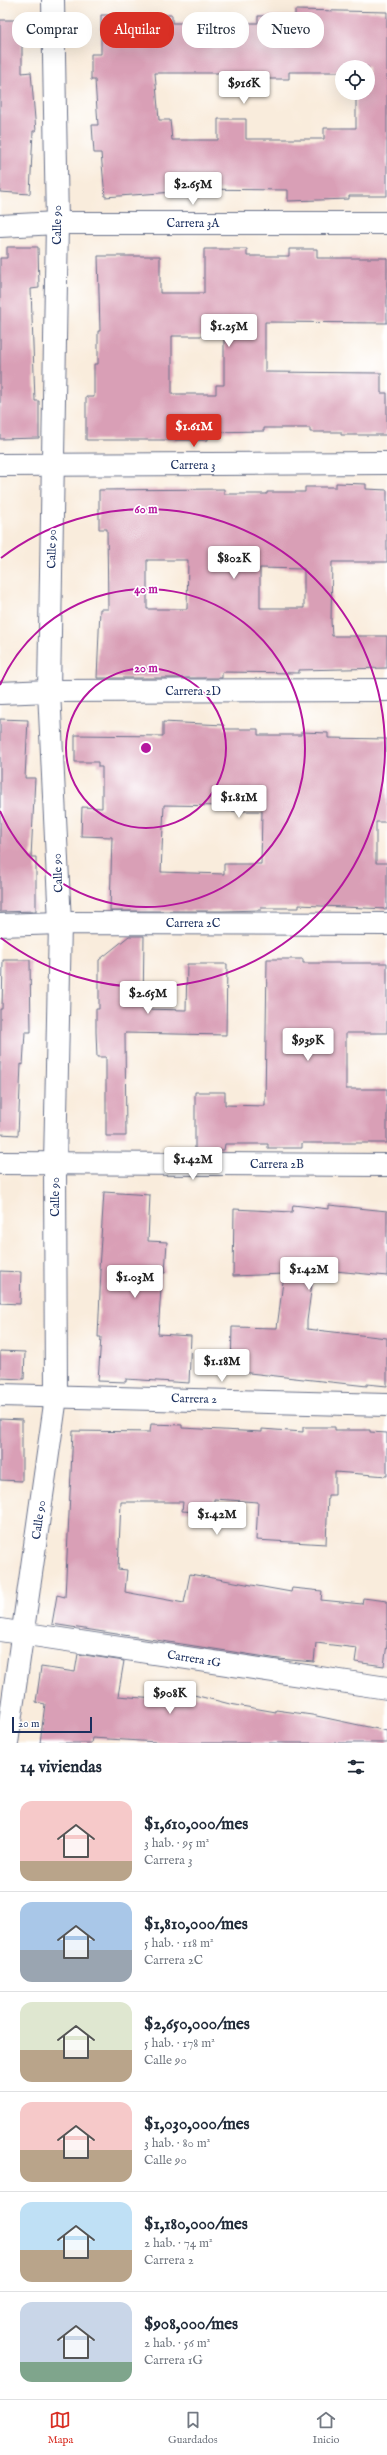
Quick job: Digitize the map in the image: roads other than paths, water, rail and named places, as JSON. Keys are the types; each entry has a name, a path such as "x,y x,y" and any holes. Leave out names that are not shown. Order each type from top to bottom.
{"street":[{"name":"Calle 90","path":"7,1743 56,1397 55,1163 60,923 48,691 57,223 53,0"},
{"name":"Carrera 3A","path":"0,226 57,223 387,223"},
{"name":"Carrera 3","path":"0,465 53,466 387,463"},
{"name":"Carrera 2D","path":"0,693 48,691 387,690"},
{"name":"Carrera 2C","path":"0,925 60,923 387,924"},
{"name":"Carrera 2B","path":"0,1163 387,1165"},
{"name":"Carrera 2","path":"0,1395 301,1401 387,1405"},
{"name":"Carrera 1G","path":"0,1630 387,1688"}]}
